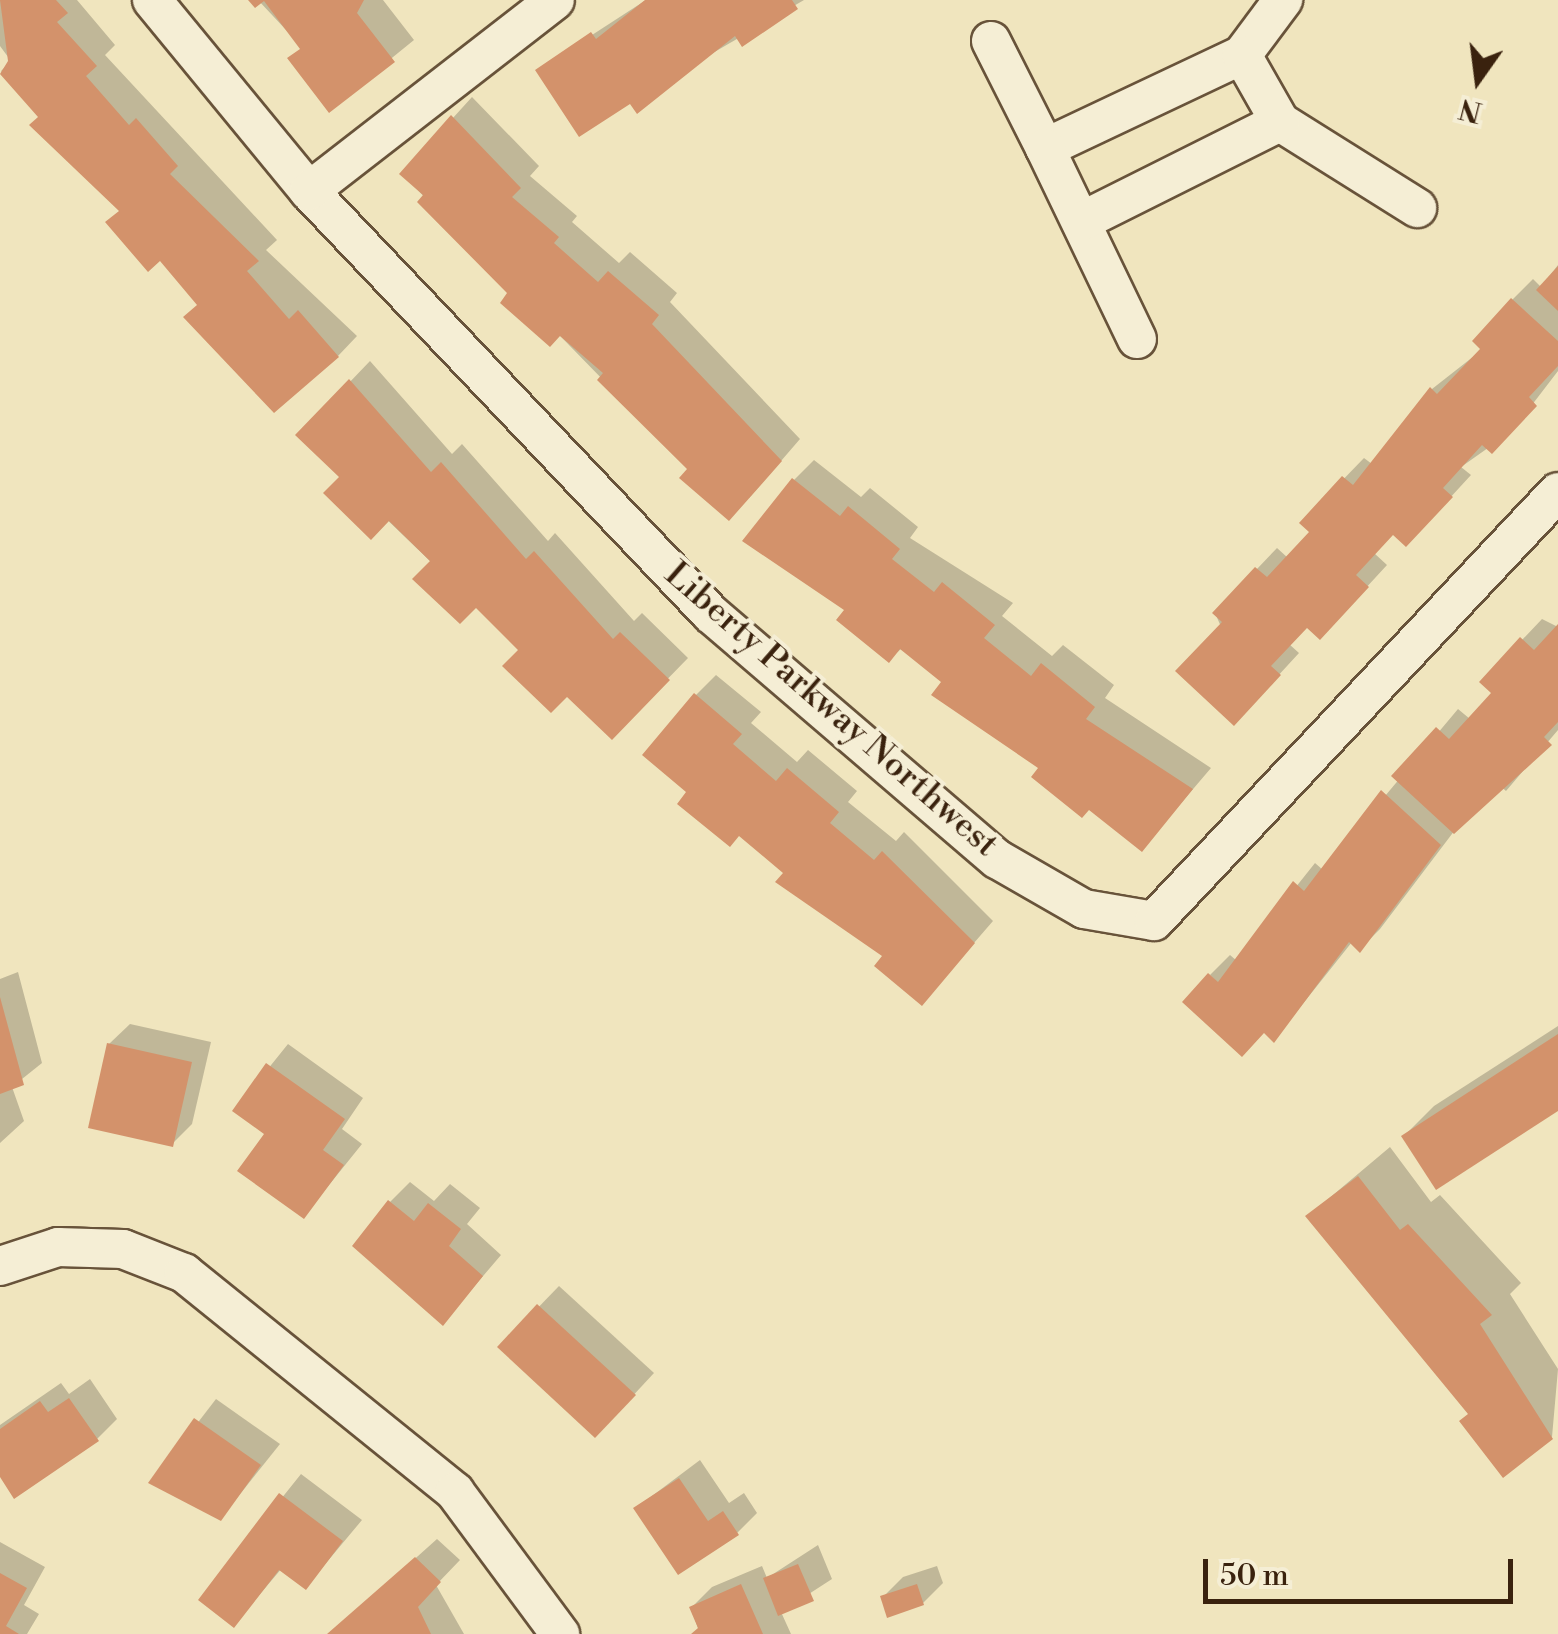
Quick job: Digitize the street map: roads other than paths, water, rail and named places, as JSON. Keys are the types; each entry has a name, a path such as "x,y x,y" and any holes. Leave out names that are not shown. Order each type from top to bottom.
{"street":[{"name":"Liberty Parkway Northwest","path":"152,0 309,191 711,614 997,859 1084,909 1154,920 1558,492"},
{"path":"309,191 555,0"},
{"path":"1044,148 1242,55 1283,0"},
{"path":"990,41 1084,220 1137,339"},
{"path":"1242,55 1280,122 1417,208"},
{"path":"1084,220 1280,122"},
{"path":"0,1266 58,1247 124,1249 184,1274 456,1492 560,1634"}]}
